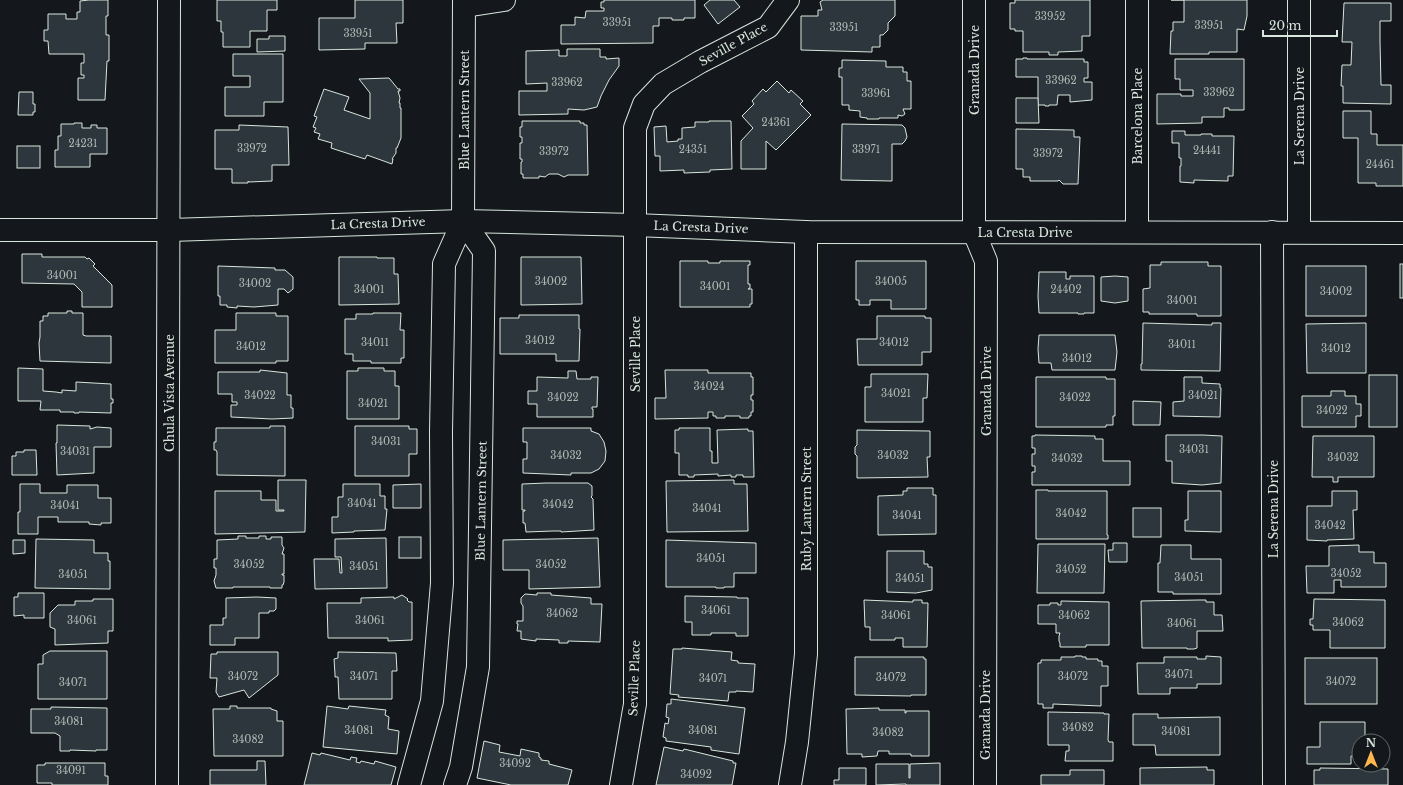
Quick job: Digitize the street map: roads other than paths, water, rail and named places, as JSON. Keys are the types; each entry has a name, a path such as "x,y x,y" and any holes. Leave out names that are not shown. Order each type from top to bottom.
{"street":[{"name":"Chula Vista Avenue","path":"167,785 170,0"},
{"path":"464,3 504,0"},
{"name":"Seville Place","path":"621,785 635,704 635,128 644,104 663,84 700,62 768,27 788,0"},
{"name":"Granada Drive","path":"974,0 974,232 986,262 985,785"},
{"name":"Barcelona Place","path":"1136,232 1137,0"},
{"name":"La Serena Drive","path":"1299,0 1299,232"},
{"name":"Blue Lantern Street","path":"409,785 432,701 442,583 441,432 444,264 463,220 464,3"},
{"name":"La Cresta Drive","path":"0,230 170,230 463,220 806,232 1403,233"},
{"name":"Blue Lantern Street","path":"455,785 461,767 478,667 482,465 484,251 463,220"},
{"name":"Ruby Lantern Street","path":"790,785 797,742 806,654 806,232"},
{"name":"La Serena Drive","path":"1272,232 1274,785"}]}
